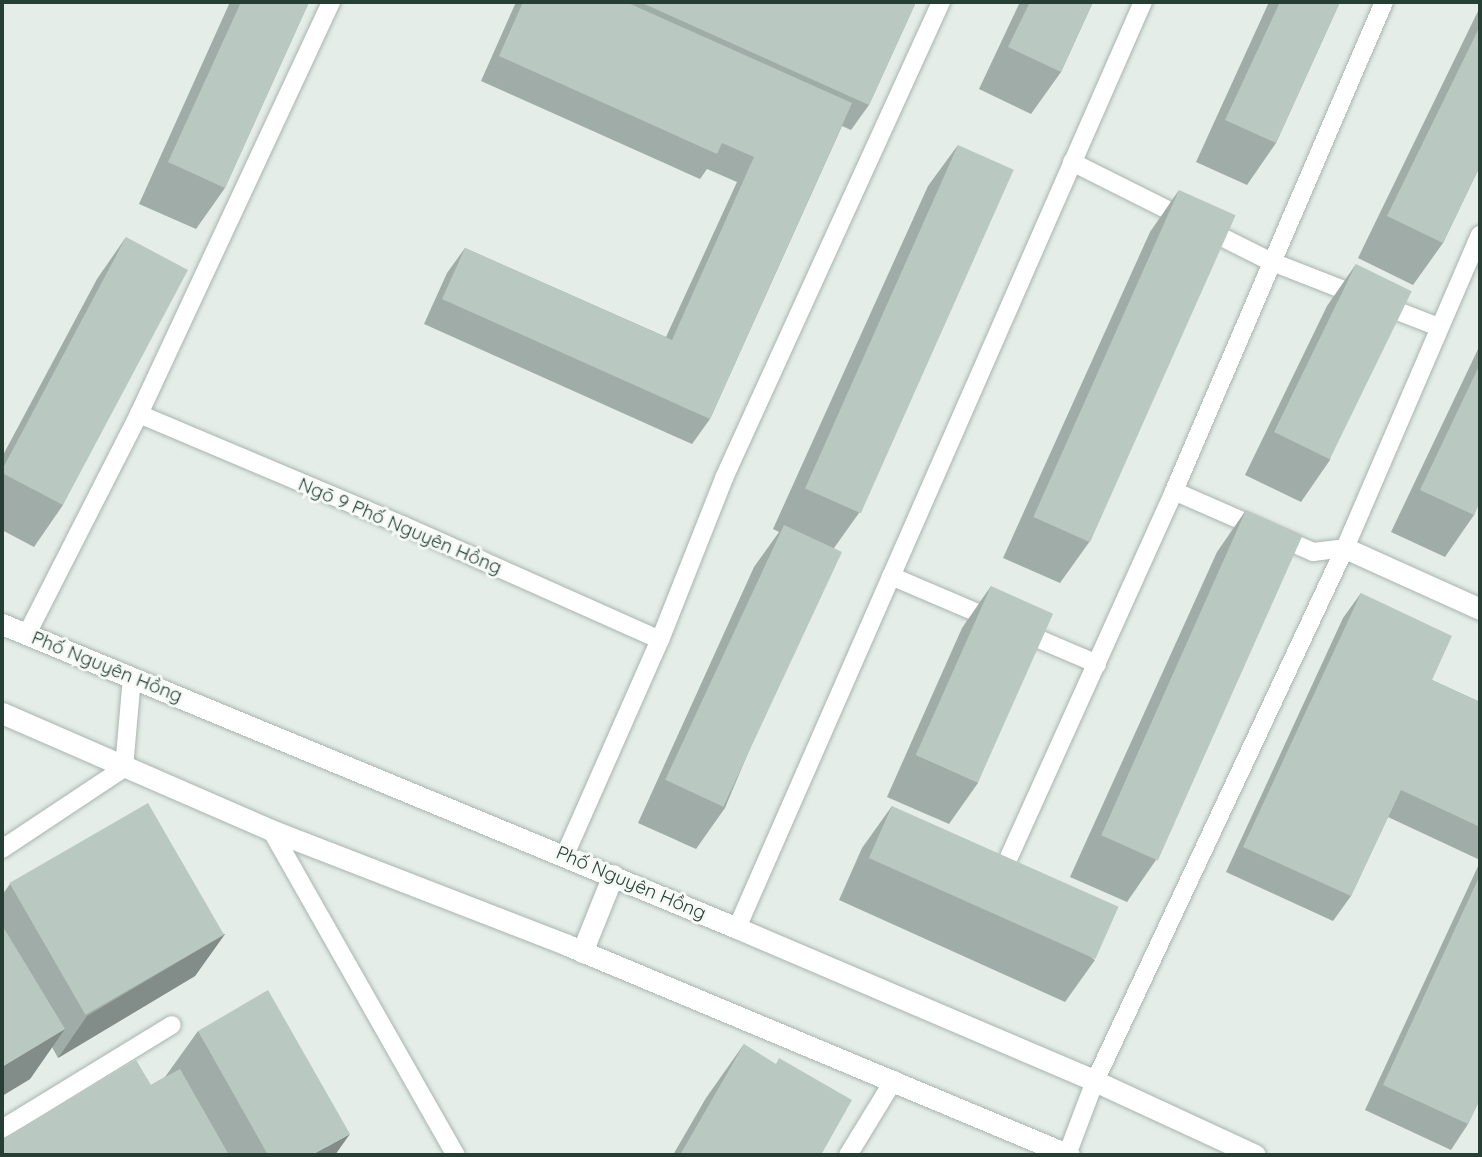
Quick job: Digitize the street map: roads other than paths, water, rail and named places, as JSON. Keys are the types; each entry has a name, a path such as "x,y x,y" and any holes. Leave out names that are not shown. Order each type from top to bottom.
{"street":[{"path":"1345,548 1480,609"},
{"name":"Phố Nguyên Hồng","path":"2,624 565,855 1095,1082 1255,1155"},
{"path":"2,713 271,830 582,951 1068,1155"},
{"path":"582,951 613,876"}],"lane":[{"path":"27,634 139,414 331,2"},
{"path":"565,855 660,640 723,478 941,2"},
{"path":"737,928 1143,2"},
{"path":"1009,857 1174,491 1384,2"},
{"path":"1072,162 1272,262 1440,327"},
{"path":"1068,1155 1095,1082 1345,548 1440,327 1474,266 1480,235"},
{"name":"Ngõ 9 Phố Nguyên Hồng","path":"139,414 402,525 660,640"},
{"path":"1174,491 1313,552 1345,548"},
{"path":"891,576 1097,664"},
{"path":"2,849 124,768 132,677"},
{"path":"271,830 456,1155"},
{"path":"2,1129 173,1024"},
{"path":"848,1155 894,1080"}]}
